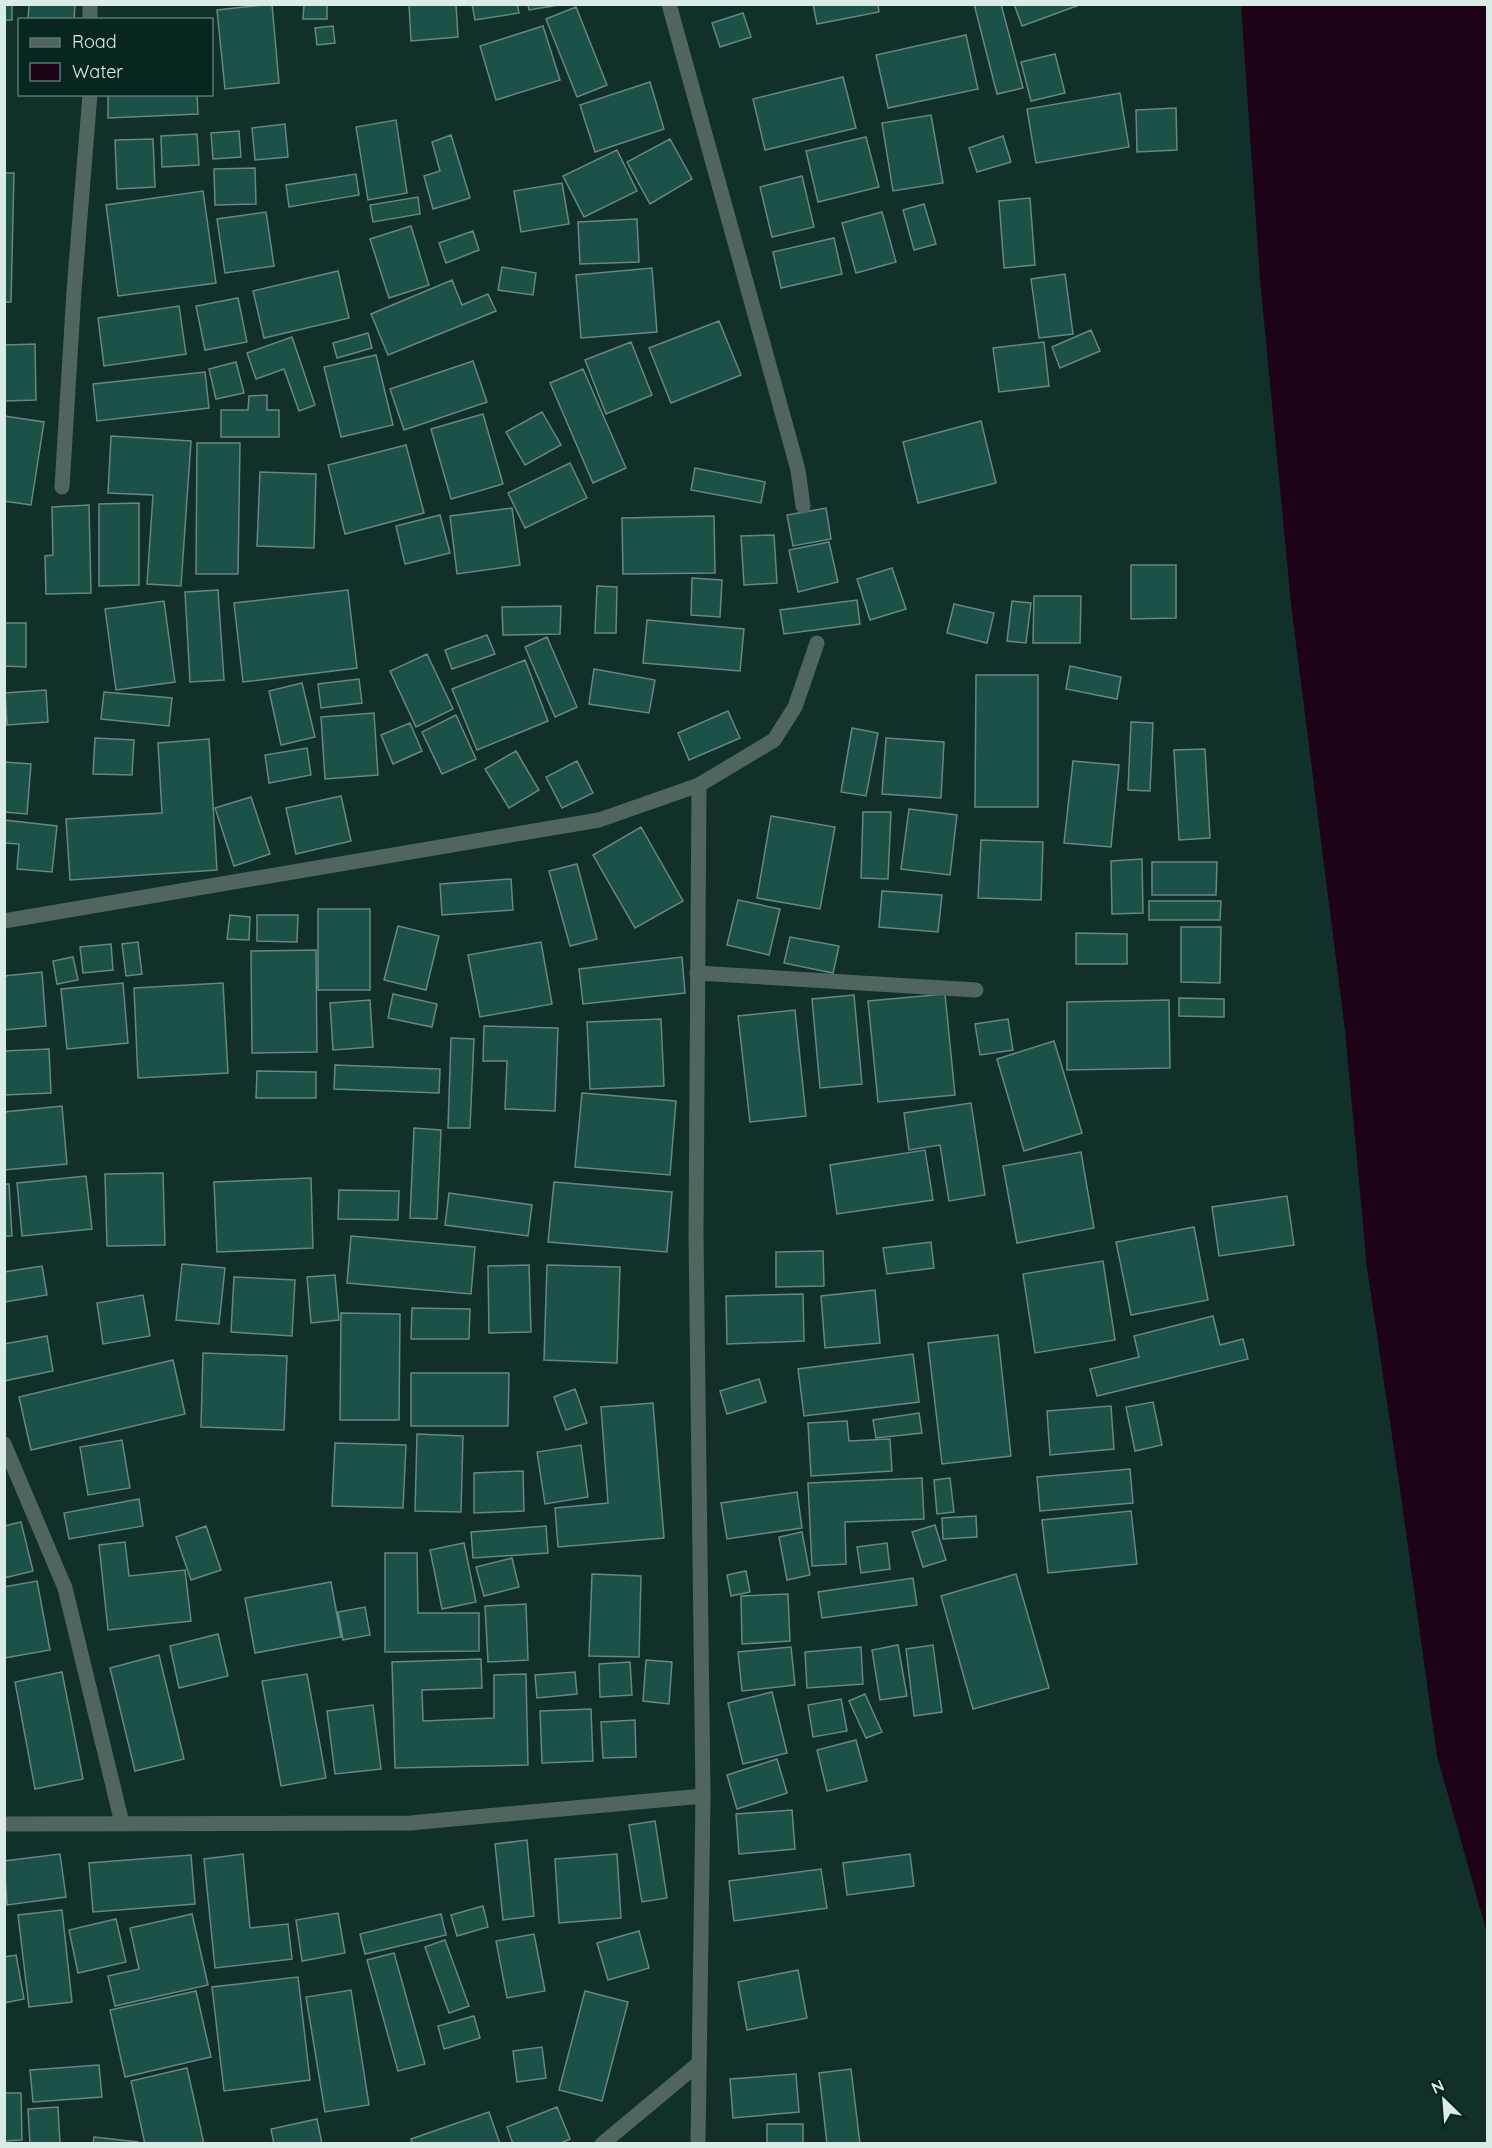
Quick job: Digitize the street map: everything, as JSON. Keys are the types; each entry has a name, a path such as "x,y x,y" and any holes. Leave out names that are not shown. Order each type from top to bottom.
{"street":[{"path":"669,4 798,470 803,506"},
{"path":"62,488 74,291 90,96"},
{"path":"4,921 599,820 699,785 774,740 795,707 817,643"},
{"path":"698,2144 703,1796 696,1233 699,785"},
{"path":"697,973 976,990"},
{"path":"4,1444 66,1588 122,1823"},
{"path":"4,1824 410,1823 703,1796"},
{"path":"602,2144 698,2064"}],"water":[{"path":"1241,5 1487,5 1487,1933 1437,1756 1367,1268 1345,1030 1291,604 1260,279"}],"building":[{"path":"4,4 12,4 12,20 4,20"},
{"path":"29,4 75,4 74,18 28,18"},
{"path":"272,4 279,83 225,89 217,10"},
{"path":"304,4 327,4 327,19 303,19"},
{"path":"409,4 456,4 458,37 411,41"},
{"path":"472,4 517,4 519,13 475,20"},
{"path":"528,4 565,4 529,10"},
{"path":"813,4 878,4 879,12 817,24"},
{"path":"974,4 1001,4 1023,88 997,94"},
{"path":"1014,4 1082,4 1022,26"},
{"path":"576,7 607,85 577,97 546,19"},
{"path":"743,13 751,37 720,47 712,23"},
{"path":"333,26 335,43 317,45 315,28"},
{"path":"543,26 560,80 496,100 480,46"},
{"path":"966,35 978,89 888,108 876,55"},
{"path":"1055,54 1065,93 1031,101 1021,62"},
{"path":"843,77 856,128 765,150 753,99"},
{"path":"650,82 664,129 595,152 580,105"},
{"path":"1120,93 1129,147 1036,163 1027,109"},
{"path":"108,96 197,96 198,114 108,118"},
{"path":"1176,108 1177,150 1137,152 1136,110"},
{"path":"931,115 943,183 893,191 882,123"},
{"path":"396,120 407,193 368,200 356,127"},
{"path":"285,124 288,157 255,160 252,128"},
{"path":"239,131 241,157 213,159 211,133"},
{"path":"197,134 199,165 162,167 161,136"},
{"path":"451,135 470,198 433,209 424,176 440,171 432,142"},
{"path":"1003,136 1011,162 977,172 969,148"},
{"path":"866,137 879,187 818,202 806,151"},
{"path":"153,139 155,187 117,189 115,140"},
{"path":"670,139 692,179 650,204 627,162"},
{"path":"617,150 637,191 584,217 563,176"},
{"path":"255,168 256,204 215,205 214,169"},
{"path":"4,173 14,173 11,302 4,302"},
{"path":"356,174 359,195 289,207 286,185"},
{"path":"802,176 814,227 772,237 760,187"},
{"path":"562,183 569,224 521,232 514,191"},
{"path":"203,191 216,283 118,296 106,205"},
{"path":"418,197 420,214 373,222 370,205"},
{"path":"1030,198 1035,265 1004,268 999,201"},
{"path":"924,204 936,244 914,250 903,210"},
{"path":"266,212 274,266 225,273 217,219"},
{"path":"882,212 896,262 856,273 842,223"},
{"path":"637,219 639,262 580,264 578,222"},
{"path":"411,226 429,285 389,298 370,239"},
{"path":"473,231 479,250 446,263 439,243"},
{"path":"834,238 842,274 781,288 773,252"},
{"path":"502,267 536,273 533,295 498,290"},
{"path":"652,268 657,332 581,338 576,275"},
{"path":"338,271 349,318 264,338 253,291"},
{"path":"1065,274 1073,334 1039,338 1031,279"},
{"path":"452,280 462,305 488,294 496,311 388,355 371,314"},
{"path":"238,298 247,342 205,350 196,306"},
{"path":"179,306 186,354 104,366 98,318"},
{"path":"719,321 741,375 671,403 649,348"},
{"path":"1091,330 1100,351 1060,368 1052,347"},
{"path":"368,333 372,348 337,358 333,343"},
{"path":"292,337 315,405 299,411 284,369 256,379 247,353"},
{"path":"631,342 652,395 606,414 585,360"},
{"path":"1044,342 1049,386 999,392 993,348"},
{"path":"35,344 36,400 4,401 4,345"},
{"path":"376,355 393,425 341,437 324,367"},
{"path":"473,361 487,402 404,430 390,389"},
{"path":"236,362 244,393 216,399 209,369"},
{"path":"583,369 626,468 593,483 550,383"},
{"path":"205,372 209,408 97,421 93,384"},
{"path":"267,395 267,410 279,410 279,437 221,437 221,410 248,410 249,396"},
{"path":"542,412 561,445 525,465 506,432"},
{"path":"483,414 503,484 451,499 431,429"},
{"path":"4,416 44,422 31,505 4,501"},
{"path":"981,421 996,483 918,503 903,442"},
{"path":"111,436 191,441 181,586 147,584 153,495 108,493"},
{"path":"197,443 240,443 238,574 196,574"},
{"path":"406,445 424,513 345,534 328,465"},
{"path":"570,463 587,498 525,528 508,493"},
{"path":"695,468 765,482 761,503 691,490"},
{"path":"260,472 316,474 314,548 257,546"},
{"path":"139,503 139,585 99,586 99,504"},
{"path":"89,505 91,593 46,594 45,556 53,555 52,507"},
{"path":"512,508 520,565 457,574 450,516"},
{"path":"826,508 831,539 793,546 787,515"},
{"path":"440,515 450,553 405,564 396,526"},
{"path":"714,516 715,573 623,574 622,518"},
{"path":"774,535 777,583 744,585 741,536"},
{"path":"829,542 838,582 798,592 789,550"},
{"path":"1131,565 1176,565 1176,618 1131,619"},
{"path":"892,568 906,609 870,620 857,579"},
{"path":"692,578 722,580 720,617 691,615"},
{"path":"597,586 617,587 616,633 595,633"},
{"path":"218,590 224,680 190,682 185,592"},
{"path":"348,590 357,668 243,682 234,603"},
{"path":"1034,596 1081,596 1080,643 1033,643"},
{"path":"857,600 860,624 784,634 780,610"},
{"path":"164,601 175,682 116,690 105,609"},
{"path":"1012,601 1031,603 1026,643 1007,641"},
{"path":"954,604 994,613 987,643 947,633"},
{"path":"561,606 560,634 503,635 502,607"},
{"path":"647,620 744,629 740,671 643,663"},
{"path":"4,623 26,623 26,667 4,666"},
{"path":"487,635 495,654 452,669 445,650"},
{"path":"547,637 577,707 555,717 525,647"},
{"path":"427,654 453,709 416,727 390,671"},
{"path":"525,660 548,721 477,750 452,689"},
{"path":"1070,666 1121,677 1117,699 1066,689"},
{"path":"594,669 655,680 649,713 589,704"},
{"path":"976,675 1038,675 1038,807 975,807"},
{"path":"359,679 362,703 321,708 318,684"},
{"path":"302,683 315,737 281,745 269,691"},
{"path":"46,690 48,722 7,725 5,693"},
{"path":"104,692 172,698 169,726 101,719"},
{"path":"728,711 740,738 689,760 678,733"},
{"path":"374,713 378,775 325,779 321,717"},
{"path":"456,715 476,759 442,774 422,732"},
{"path":"1131,722 1153,723 1150,791 1128,790"},
{"path":"410,723 422,751 393,764 381,735"},
{"path":"852,728 878,733 866,796 841,792"},
{"path":"95,738 134,740 132,775 93,774"},
{"path":"886,738 944,742 941,798 882,794"},
{"path":"209,739 217,870 70,880 66,819 162,813 158,743"},
{"path":"307,748 311,775 269,783 265,755"},
{"path":"1205,749 1210,838 1179,840 1174,750"},
{"path":"516,751 539,790 509,808 485,769"},
{"path":"577,761 593,793 562,808 546,777"},
{"path":"1073,761 1119,765 1111,847 1064,843"},
{"path":"4,762 31,764 27,814 4,812"},
{"path":"341,796 351,841 296,854 286,808"},
{"path":"251,797 270,854 234,866 215,808"},
{"path":"909,809 957,815 950,875 901,869"},
{"path":"863,812 891,812 888,879 861,878"},
{"path":"771,816 835,827 820,909 757,898"},
{"path":"4,820 57,826 52,872 17,869 19,844 4,843"},
{"path":"641,827 683,901 635,928 593,855"},
{"path":"981,840 1043,842 1041,900 978,898"},
{"path":"1142,859 1143,913 1112,914 1111,861"},
{"path":"1152,862 1217,862 1216,895 1152,895"},
{"path":"577,864 597,939 570,946 549,871"},
{"path":"511,879 513,910 442,915 440,884"},
{"path":"882,891 942,895 938,932 879,927"},
{"path":"738,900 780,909 769,955 727,945"},
{"path":"1149,901 1221,901 1220,920 1149,920"},
{"path":"318,909 370,909 370,990 318,990"},
{"path":"230,915 250,917 249,940 227,939"},
{"path":"257,915 298,915 297,942 257,941"},
{"path":"398,926 439,936 426,990 384,980"},
{"path":"1181,927 1221,927 1220,983 1181,982"},
{"path":"1076,933 1127,934 1127,964 1076,964"},
{"path":"790,937 839,946 833,973 784,963"},
{"path":"138,942 142,974 126,976 122,944"},
{"path":"541,942 552,1004 480,1017 468,955"},
{"path":"111,944 113,970 83,973 80,947"},
{"path":"316,950 317,1052 252,1053 251,951"},
{"path":"73,957 78,980 57,984 53,961"},
{"path":"682,957 685,993 583,1004 579,969"},
{"path":"42,972 46,1026 4,1030 4,976"},
{"path":"123,983 128,1043 67,1049 61,989"},
{"path":"223,983 228,1073 138,1078 134,988"},
{"path":"393,994 437,1004 432,1027 388,1018"},
{"path":"945,994 955,1095 878,1102 868,1001"},
{"path":"854,995 862,1084 820,1088 812,999"},
{"path":"1179,998 1224,999 1224,1017 1179,1016"},
{"path":"370,1000 373,1047 333,1050 330,1003"},
{"path":"1169,1000 1170,1068 1067,1070 1067,1002"},
{"path":"795,1010 806,1116 750,1122 738,1016"},
{"path":"661,1019 664,1086 590,1089 587,1022"},
{"path":"1008,1019 1013,1050 980,1055 975,1024"},
{"path":"484,1026 558,1028 555,1111 505,1109 507,1061 483,1061"},
{"path":"451,1038 474,1039 470,1128 448,1128"},
{"path":"1054,1041 1082,1133 1024,1151 997,1059"},
{"path":"49,1049 51,1093 4,1095 4,1051"},
{"path":"335,1065 440,1069 439,1093 334,1089"},
{"path":"257,1071 316,1072 316,1098 256,1098"},
{"path":"582,1093 676,1101 670,1175 575,1167"},
{"path":"971,1103 985,1195 949,1201 940,1145 909,1150 904,1113"},
{"path":"62,1106 67,1164 4,1170 4,1112"},
{"path":"414,1128 441,1130 437,1219 410,1218"},
{"path":"925,1150 933,1200 837,1214 830,1165"},
{"path":"1081,1152 1094,1228 1017,1243 1003,1166"},
{"path":"163,1173 165,1245 107,1246 105,1174"},
{"path":"86,1176 92,1229 22,1236 17,1183"},
{"path":"311,1178 313,1248 217,1252 214,1182"},
{"path":"554,1182 672,1192 667,1252 548,1242"},
{"path":"4,1184 9,1184 12,1236 4,1236"},
{"path":"339,1190 399,1191 398,1220 338,1219"},
{"path":"449,1193 532,1205 528,1236 445,1225"},
{"path":"1287,1196 1294,1245 1219,1256 1212,1207"},
{"path":"1194,1227 1208,1300 1131,1315 1116,1242"},
{"path":"351,1236 475,1247 471,1294 347,1283"},
{"path":"931,1242 934,1268 887,1274 883,1248"},
{"path":"823,1251 824,1286 776,1287 776,1252"},
{"path":"1103,1261 1115,1340 1035,1353 1023,1274"},
{"path":"182,1264 225,1268 219,1324 176,1320"},
{"path":"529,1265 531,1332 489,1333 488,1266"},
{"path":"547,1265 620,1267 617,1363 544,1360"},
{"path":"42,1266 47,1295 4,1302 4,1272"},
{"path":"335,1275 339,1320 311,1323 307,1277"},
{"path":"234,1277 295,1280 292,1336 231,1332"},
{"path":"875,1290 880,1343 825,1348 821,1296"},
{"path":"803,1294 804,1341 727,1344 726,1296"},
{"path":"143,1295 150,1336 103,1344 97,1303"},
{"path":"412,1308 470,1309 469,1339 411,1339"},
{"path":"341,1313 400,1314 399,1420 340,1420"},
{"path":"1213,1316 1220,1345 1243,1339 1248,1359 1097,1396 1090,1369 1139,1357 1134,1336"},
{"path":"998,1335 1011,1456 942,1464 928,1343"},
{"path":"47,1336 53,1371 4,1381 4,1344"},
{"path":"203,1353 287,1356 284,1430 201,1427"},
{"path":"913,1354 919,1402 804,1416 798,1369"},
{"path":"173,1360 185,1414 31,1450 19,1397"},
{"path":"411,1373 509,1373 508,1426 411,1426"},
{"path":"759,1379 766,1402 727,1414 720,1391"},
{"path":"575,1389 587,1423 566,1430 554,1397"},
{"path":"1153,1402 1162,1445 1135,1451 1126,1407"},
{"path":"653,1403 664,1538 558,1547 555,1508 608,1503 601,1407"},
{"path":"1111,1406 1114,1449 1050,1455 1047,1411"},
{"path":"919,1413 922,1433 876,1438 873,1420"},
{"path":"847,1421 849,1441 890,1439 892,1471 811,1476 808,1423"},
{"path":"417,1434 463,1436 461,1512 415,1511"},
{"path":"122,1440 130,1488 88,1495 80,1447"},
{"path":"335,1443 406,1445 403,1508 332,1506"},
{"path":"581,1445 588,1497 545,1504 537,1452"},
{"path":"1130,1469 1133,1503 1040,1511 1037,1477"},
{"path":"523,1471 524,1511 474,1513 474,1473"},
{"path":"922,1478 924,1519 845,1522 846,1564 812,1566 808,1483"},
{"path":"950,1478 954,1512 937,1514 934,1480"},
{"path":"797,1492 802,1528 727,1539 721,1503"},
{"path":"139,1499 143,1526 69,1539 64,1513"},
{"path":"1131,1511 1137,1564 1048,1573 1042,1520"},
{"path":"976,1516 977,1537 943,1539 942,1518"},
{"path":"21,1522 33,1571 4,1578 4,1526"},
{"path":"935,1525 946,1560 923,1567 912,1532"},
{"path":"206,1526 221,1570 191,1580 176,1537"},
{"path":"546,1526 548,1553 473,1558 471,1532"},
{"path":"802,1532 810,1575 787,1580 779,1537"},
{"path":"125,1542 129,1576 185,1570 191,1621 108,1630 99,1545"},
{"path":"464,1543 476,1602 442,1609 430,1550"},
{"path":"887,1543 890,1569 861,1573 857,1547"},
{"path":"385,1553 417,1553 418,1613 479,1613 479,1651 385,1652"},
{"path":"512,1558 519,1587 484,1596 476,1567"},
{"path":"746,1571 750,1592 731,1596 727,1575"},
{"path":"592,1574 641,1576 639,1657 589,1656"},
{"path":"1016,1574 1049,1688 973,1709 941,1596"},
{"path":"913,1578 917,1605 822,1618 818,1592"},
{"path":"37,1581 50,1650 4,1658 4,1587"},
{"path":"331,1582 341,1637 255,1653 245,1598"},
{"path":"788,1594 790,1641 742,1644 741,1596"},
{"path":"526,1604 528,1660 488,1662 485,1606"},
{"path":"365,1607 370,1635 343,1640 338,1612"},
{"path":"218,1634 228,1676 179,1688 170,1646"},
{"path":"898,1645 907,1696 880,1700 872,1650"},
{"path":"933,1645 942,1712 914,1716 906,1649"},
{"path":"791,1647 795,1685 742,1691 738,1652"},
{"path":"861,1647 863,1684 807,1688 805,1652"},
{"path":"159,1655 184,1759 135,1771 110,1668"},
{"path":"481,1659 482,1688 422,1690 423,1721 494,1718 494,1675 526,1674 528,1765 395,1768 392,1662"},
{"path":"646,1660 672,1662 669,1704 643,1701"},
{"path":"630,1662 632,1695 600,1697 599,1664"},
{"path":"62,1672 83,1779 35,1789 15,1682"},
{"path":"575,1672 577,1694 537,1698 535,1675"},
{"path":"307,1674 326,1778 281,1786 262,1681"},
{"path":"772,1692 787,1753 743,1764 728,1703"},
{"path":"865,1694 882,1732 866,1738 849,1701"},
{"path":"841,1699 847,1731 813,1737 808,1705"},
{"path":"373,1705 381,1769 335,1774 327,1711"},
{"path":"591,1709 593,1761 542,1763 540,1711"},
{"path":"635,1720 636,1757 603,1758 601,1722"},
{"path":"856,1740 867,1781 827,1791 817,1750"},
{"path":"777,1759 787,1793 737,1809 727,1775"},
{"path":"792,1810 795,1849 739,1854 736,1814"},
{"path":"655,1821 667,1898 642,1902 629,1825"},
{"path":"527,1840 534,1916 503,1920 495,1844"},
{"path":"60,1854 66,1897 7,1905 4,1861"},
{"path":"243,1854 250,1928 288,1924 292,1959 215,1968 204,1859"},
{"path":"617,1854 621,1918 559,1923 555,1859"},
{"path":"910,1854 914,1886 847,1895 843,1863"},
{"path":"191,1855 195,1904 93,1912 89,1863"},
{"path":"821,1869 827,1908 734,1921 729,1881"},
{"path":"483,1906 488,1927 457,1936 451,1915"},
{"path":"62,1910 72,2002 29,2007 18,1915"},
{"path":"338,1913 345,1953 302,1961 296,1920"},
{"path":"192,1914 208,1985 115,2006 108,1976 139,1969 130,1928"},
{"path":"441,1914 446,1935 365,1954 360,1934"},
{"path":"116,1919 126,1962 78,1973 69,1930"},
{"path":"639,1931 649,1968 608,1980 597,1943"},
{"path":"534,1934 545,1991 507,1998 496,1941"},
{"path":"445,1940 469,2006 449,2013 425,1947"},
{"path":"394,1953 425,2064 398,2071 367,1960"},
{"path":"16,1955 24,1999 4,2003 4,1957"},
{"path":"798,1970 807,2018 747,2030 738,1982"},
{"path":"298,1977 310,2080 224,2091 212,1987"},
{"path":"351,1990 369,2105 325,2112 306,1997"},
{"path":"196,1991 211,2057 125,2077 110,2010"},
{"path":"585,1991 628,2002 602,2101 559,2090"},
{"path":"474,2016 480,2038 444,2049 438,2026"},
{"path":"542,2047 546,2078 517,2082 513,2051"},
{"path":"99,2065 102,2097 33,2102 30,2070"},
{"path":"187,2068 204,2144 145,2144 131,2081"},
{"path":"851,2069 860,2144 827,2144 819,2073"},
{"path":"796,2074 799,2112 733,2118 730,2079"},
{"path":"4,2093 21,2093 22,2140 4,2141"},
{"path":"58,2107 60,2144 30,2144 28,2109"},
{"path":"557,2107 570,2139 559,2144 513,2144 507,2127"},
{"path":"489,2112 500,2144 413,2144 411,2139"},
{"path":"317,2119 322,2144 274,2144 271,2129"},
{"path":"767,2124 803,2124 803,2144 767,2144"},
{"path":"94,2137 138,2142 138,2144 93,2144"}]}
